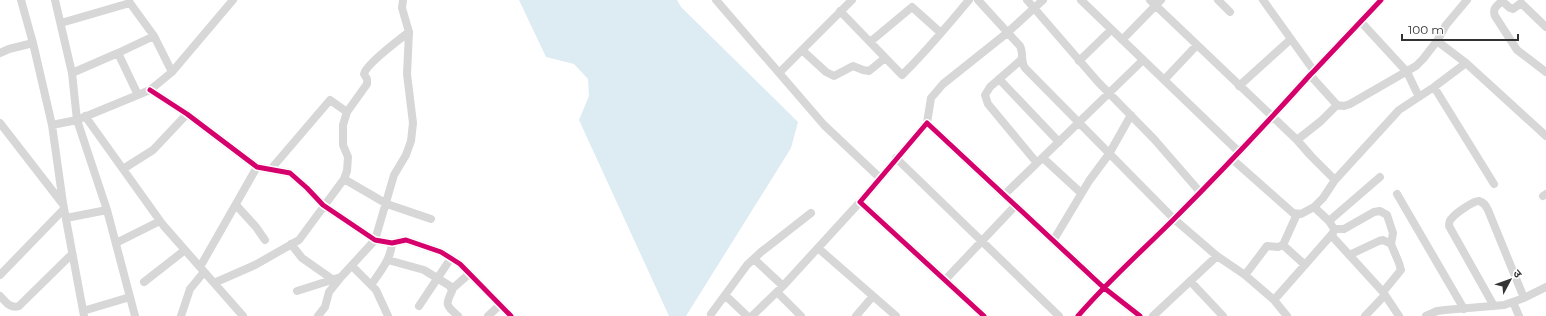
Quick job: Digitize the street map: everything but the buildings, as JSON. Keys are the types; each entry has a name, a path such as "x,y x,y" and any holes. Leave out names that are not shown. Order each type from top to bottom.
{"street":[{"path":"21,0 33,43 52,125 63,206 83,313 130,297"},
{"path":"55,0 72,73 77,120 107,210 135,316"},
{"path":"52,125 77,120 150,90 172,72 233,0"},
{"path":"318,316 324,307 329,292 376,240 394,175 406,155 411,141 413,123 407,74 409,32 402,8 403,0"},
{"path":"716,0 824,125 880,178"},
{"path":"779,73 852,0"},
{"path":"840,11 902,75 917,61 969,0"},
{"path":"978,0 1020,46 1023,52 1022,60 1025,68 1109,154 1174,219 1217,256 1245,276 1274,300 1287,316"},
{"path":"1026,0 1079,61 1154,139 1200,192"},
{"path":"752,316 780,289 860,202 927,123 931,98 944,84 1007,33 1043,0"},
{"path":"1081,0 1239,152"},
{"path":"1218,0 1230,12"},
{"path":"1263,0 1291,39 1312,73 1337,105 1344,106 1407,72 1423,59 1437,41 1446,25 1467,0"},
{"path":"1078,316 1103,287 1174,219 1239,152 1381,0"},
{"path":"61,23 130,1 154,36 172,72"},
{"path":"1546,27 1523,1 1513,9 1502,1 1494,8 1493,11 1495,16 1517,50 1546,72"},
{"path":"1122,40 1156,2 1197,45 1297,140 1335,180"},
{"path":"870,42 912,6 940,33"},
{"path":"1361,22 1407,72 1419,97"},
{"path":"1079,61 1112,30"},
{"path":"214,283 255,265 298,240 344,179 347,171 348,157 343,145 343,125 346,112 367,84 367,79 364,74 365,71 409,32"},
{"path":"72,73 118,54 154,36"},
{"path":"1239,86 1291,39"},
{"path":"1437,41 1466,63 1546,136"},
{"path":"0,53 9,49 33,43"},
{"path":"1164,80 1197,45"},
{"path":"802,50 826,72 834,76 853,66 869,71 885,58"},
{"path":"118,54 138,95"},
{"path":"1022,60 986,91 986,100 1040,160 1081,193"},
{"path":"1004,195 1143,60"},
{"path":"1232,159 1293,213 1302,214 1314,207 1323,198 1335,180 1399,110 1434,87 1466,63"},
{"path":"999,79 1059,142"},
{"path":"1434,87 1494,184"},
{"path":"150,90 187,114 257,167 290,173 323,205 376,240 392,243 406,240 441,252 451,258 511,316"},
{"path":"271,169 330,100 346,112"},
{"path":"1297,140 1321,121 1337,105"},
{"path":"123,169 154,150 187,114"},
{"path":"1053,241 1081,193 1109,154 1131,115"},
{"path":"85,116 160,221 243,316"},
{"path":"0,123 63,206"},
{"path":"927,123 1103,287 1140,316"},
{"path":"896,158 1059,316"},
{"path":"181,316 190,288 202,269 257,167"},
{"path":"1329,222 1380,177"},
{"path":"344,179 387,204 431,219"},
{"path":"1397,194 1460,311"},
{"path":"1494,306 1449,226 1449,222 1452,218 1473,202 1479,201 1484,203 1488,210 1524,298"},
{"path":"860,202 984,316"},
{"path":"236,205 256,227 265,240"},
{"path":"0,275 63,206"},
{"path":"945,280 1015,206"},
{"path":"1314,207 1329,222 1333,232 1349,255 1384,294 1399,316"},
{"path":"66,218 107,210"},
{"path":"1274,300 1306,265 1333,232 1344,229 1374,212 1380,211 1387,215 1393,233 1390,244"},
{"path":"711,314 736,279 754,259 811,213"},
{"path":"1245,276 1267,246 1270,245 1278,247 1283,245 1297,214"},
{"path":"116,243 160,221"},
{"path":"1349,255 1380,240 1383,240 1390,244 1400,263 1401,270 1384,294 1365,316"},
{"path":"371,285 392,252 392,243"},
{"path":"291,244 302,258 332,279"},
{"path":"1283,245 1306,265"},
{"path":"818,248 896,316"},
{"path":"144,282 185,250"},
{"path":"0,296 10,306 18,306 72,254"},
{"path":"1153,316 1217,256"},
{"path":"419,306 451,258"},
{"path":"754,259 801,316"},
{"path":"388,260 424,270 438,278 452,289"},
{"path":"352,266 371,285 380,298 388,316"},
{"path":"458,316 449,308 447,300 452,289 469,274"},
{"path":"297,291 341,277"},
{"path":"1190,281 1223,316"},
{"path":"1426,316 1437,311 1460,311 1504,305 1524,298 1546,287"},
{"path":"725,295 747,316"},
{"path":"856,316 873,296"},
{"path":"1513,302 1519,316"},
{"path":"488,316 500,306"}],"shaded area":[{"path":"519,0 677,0 681,7 798,122 791,148 686,316 669,316 579,120 589,96 588,79 574,64 546,57"}],"cycle path":[{"path":"1078,316 1113,278 1226,166 1381,0"},
{"path":"150,90 187,114 257,167 290,173 323,205 375,240 392,243 406,240 441,252 460,264 511,316"},
{"path":"984,316 860,202 927,123 1103,287 1140,316"}]}
